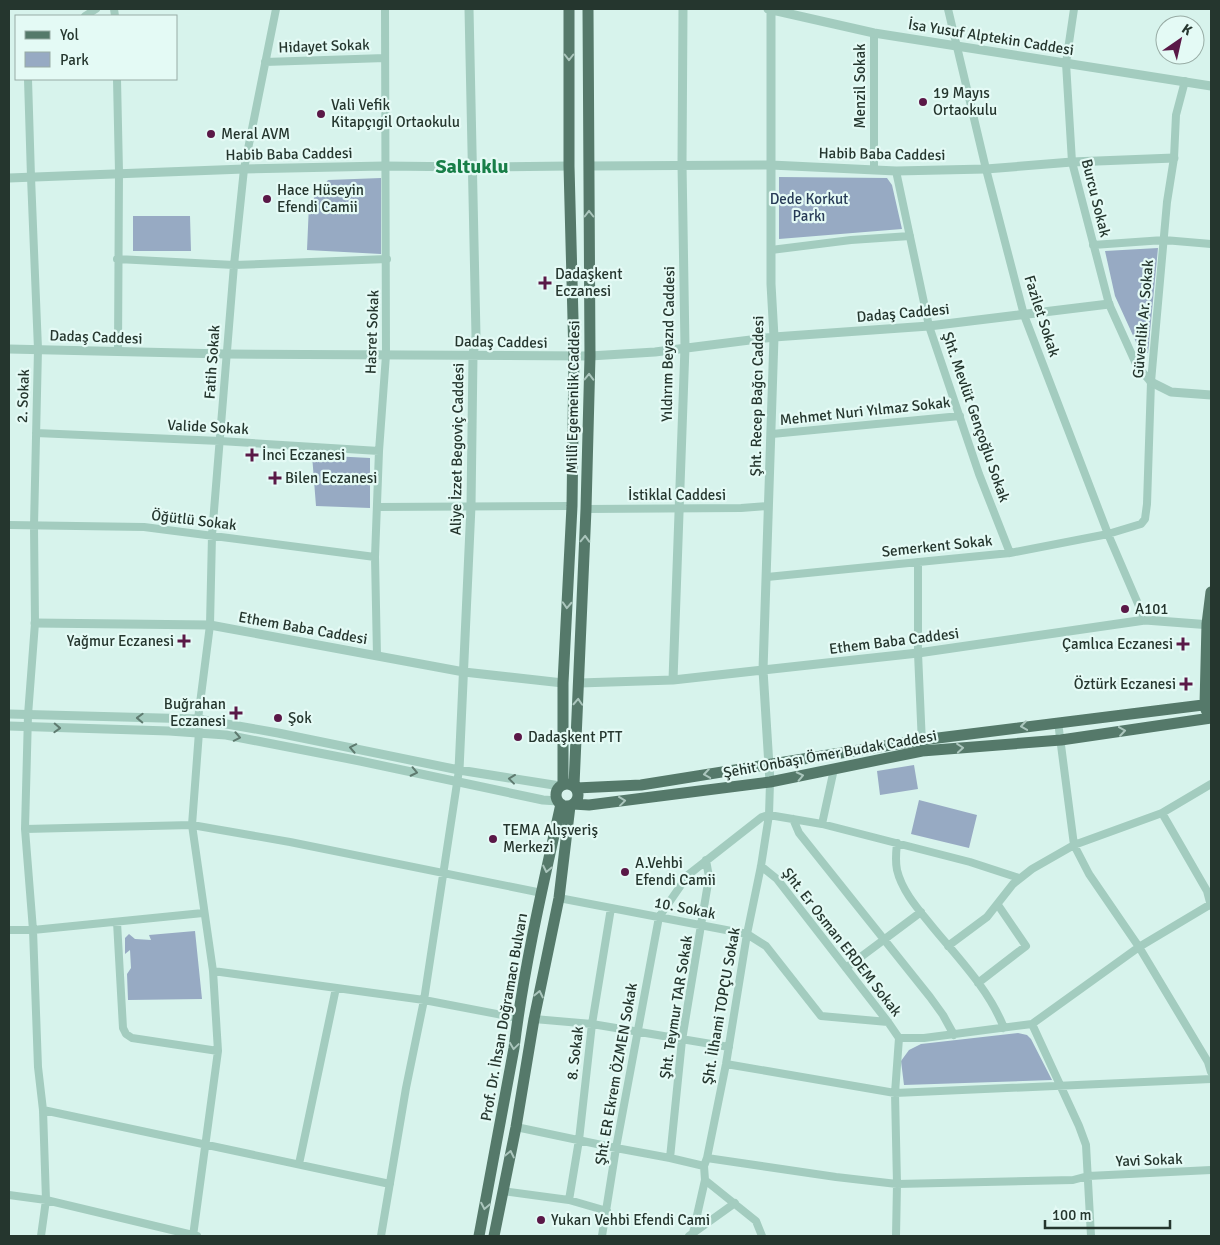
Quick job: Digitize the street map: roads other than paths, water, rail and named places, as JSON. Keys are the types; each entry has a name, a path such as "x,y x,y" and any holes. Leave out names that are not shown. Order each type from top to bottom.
{"main road":[{"name":"Millî Egemenlik Caddesi","path":"568,786 563,683 572,506 574,357 569,166 569,9"},
{"name":"Millî Egemenlik Caddesi","path":"568,786 579,683 590,356 588,9"},
{"path":"1210,720 1208,704 1211,592"},
{"name":"Şehit Onbaşı Ömer Budak Caddesi","path":"568,786 641,785 770,763 922,745 1058,722 1208,704"},
{"name":"Şehit Onbaşı Ömer Budak Caddesi","path":"566,804 589,805 770,782 834,769 922,745 1061,740 1210,720"},
{"path":"568,786 578,797 566,804 557,791 568,786"},
{"name":"Prof. Dr. İhsan Doğramacı Bulvarı","path":"479,1236 542,893 566,804"},
{"name":"Prof. Dr. İhsan Doğramacı Bulvarı","path":"494,1236 516,1127 534,1019 559,898 566,804"}],"street":[{"name":"Fatih Sokak","path":"195,1236 218,1051 213,971 203,913 192,825 199,732 198,719 210,625 212,535 226,354 244,168 276,9"},
{"name":"Hasret Sokak","path":"376,656 375,557 379,451 386,355 385,9"},
{"name":"Aliye İzzet Begoviç Caddesi","path":"459,770 471,506 473,355 476,336 469,9"},
{"name":"Yıldırım Beyazıd Caddesi","path":"673,680 685,347 682,164 683,9"},
{"name":"İsa Yusuf Alptekin Caddesi","path":"770,9 874,33 1211,86"},
{"name":"Şht. Recep Bağcı Caddesi","path":"770,9 771,250 774,337 763,670 770,782"},
{"name":"Fazilet Sokak","path":"948,9 986,169 1024,314 1108,534 1145,620"},
{"name":"Burcu Sokak","path":"1074,9 1066,63 1072,162 1109,304 1137,366 1151,382"},
{"name":"Menzil Sokak","path":"874,33 874,169"},
{"name":"Hidayet Sokak","path":"265,62 385,58"},
{"name":"2. Sokak","path":"28,80 38,349 34,526 35,623 28,714 25,829 33,930 38,1067 46,1200 41,1236"},
{"path":"117,80 119,172 117,259 118,351"},
{"name":"Güvenlik Ar. Sokak","path":"1108,534 1141,524 1145,519 1151,382 1164,240 1174,158 1176,115 1185,81"},
{"name":"Habib Baba Caddesi","path":"589,166 771,165 896,171 986,169 1072,162 1174,158"},
{"name":"Habib Baba Caddesi","path":"9,178 244,168 569,166"},
{"name":"Şht. Mevlüt Gençoğlu Sokak","path":"896,171 929,326 979,474 1010,553"},
{"path":"771,250 851,240 910,236"},
{"path":"1094,245 1164,240 1211,244"},
{"path":"117,259 234,265 387,259"},
{"name":"Dadaş Caddesi","path":"9,348 226,354 574,357 655,352 774,337 929,326 1109,304"},
{"path":"1151,382 1171,392 1211,395"},
{"name":"Mehmet Nuri Yılmaz Sokak","path":"772,434 960,416"},
{"name":"Valide Sokak","path":"36,434 220,441 379,451"},
{"path":"378,507 572,506"},
{"name":"İstiklal Caddesi","path":"586,509 741,508 768,506"},
{"name":"Öğütlü Sokak","path":"9,525 144,527 375,557"},
{"name":"Semerkent Sokak","path":"767,578 1010,553 1108,534"},
{"path":"918,562 918,653 922,745"},
{"name":"Ethem Baba Caddesi","path":"579,683 673,680 918,653 1145,620 1209,625"},
{"name":"Ethem Baba Caddesi","path":"35,623 210,625 464,672 563,683"},
{"path":"9,714 198,719 459,770 568,786"},
{"path":"1058,722 1074,845 1089,874 1139,947 1208,1062 1211,1072"},
{"path":"9,726 199,732 226,735 566,804"},
{"path":"822,824 834,769"},
{"path":"381,1236 406,1088 424,1000 459,770"},
{"name":"Şht. İlhami TOPÇU Sokak","path":"691,1234 705,1180 705,1162 726,1064 747,934 761,866 769,815 770,782"},
{"path":"948,946 987,917 998,905 1007,890 1032,869 1074,845 1162,813 1211,784"},
{"path":"896,1236 895,1093 896,1053 899,1038 954,1035 1032,1024 1139,947 1211,905 1207,891 1162,813"},
{"path":"659,917 688,875 762,817 769,815 822,824 970,862 1019,878"},
{"path":"793,819 799,832 943,1014 954,1035"},
{"path":"25,829 192,825 290,842 542,893"},
{"path":"897,844 896,858 901,881 921,912 978,983 995,1008 1004,1028"},
{"name":"Şht. Teymur TAR Sokak","path":"670,1158 682,1040 709,877 706,860"},
{"name":"Şht. Er Osman ERDEM Sokak","path":"761,866 778,879 899,1038"},
{"name":"10. Sokak","path":"559,898 747,934"},
{"path":"978,983 1026,946 998,905"},
{"name":"8. Sokak","path":"569,1200 579,1140 592,1024 611,908"},
{"path":"846,968 921,912"},
{"path":"9,930 33,930 203,913"},
{"name":"Şht. ER Ekrem ÖZMEN Sokak","path":"602,1236 616,1148 659,917"},
{"path":"118,922 123,1028 126,1034 132,1038 218,1051"},
{"path":"747,934 766,946 821,1016 888,1022"},
{"path":"213,971 424,1000 518,1018 592,1024 728,1047"},
{"path":"299,1164 336,988"},
{"path":"1032,1024 1082,1134 1088,1156 1091,1236"},
{"path":"726,1064 895,1093 1211,1078"},
{"path":"42,1110 390,1184"},
{"name":"Yavi Sokak","path":"516,1127 670,1158 897,1184 1073,1180 1088,1176 1211,1170"},
{"path":"705,1180 756,1221 762,1236"},
{"path":"502,1191 569,1200 607,1211"},
{"path":"9,1195 46,1200 195,1236"},
{"path":"691,1234 735,1203"}],"place":[{"name":"19 Mayıs Ortaokulu","path":"923,102"},
{"name":"Vali Vefik Kitapçıgil Ortaokulu","path":"321,114"},
{"name":"Meral AVM","path":"211,134"},
{"name":"Hace Hüseyin Efendi Camii","path":"267,199"},
{"name":"Dadaşkent Eczanesi","path":"545,283"},
{"name":"İnci Eczanesi","path":"252,455"},
{"name":"Bilen Eczanesi","path":"275,478"},
{"name":"A101","path":"1125,609"},
{"name":"Yağmur Eczanesi","path":"184,641"},
{"name":"Çamlıca Eczanesi","path":"1183,644"},
{"name":"Öztürk Eczanesi","path":"1186,684"},
{"name":"Buğrahan Eczanesi","path":"236,713"},
{"name":"Şok","path":"278,718"},
{"name":"Dadaşkent PTT","path":"518,737"},
{"name":"TEMA Alışveriş Merkezi","path":"493,839"},
{"name":"A.Vehbi Efendi Camii","path":"625,872"},
{"name":"Yukarı Vehbi Efendi Cami","path":"541,1220"}],"district":[{"name":"Saltuklu","path":"472,166"}],"park label":[{"name":"Dede Korkut Parkı","path":"809,208"}]}
